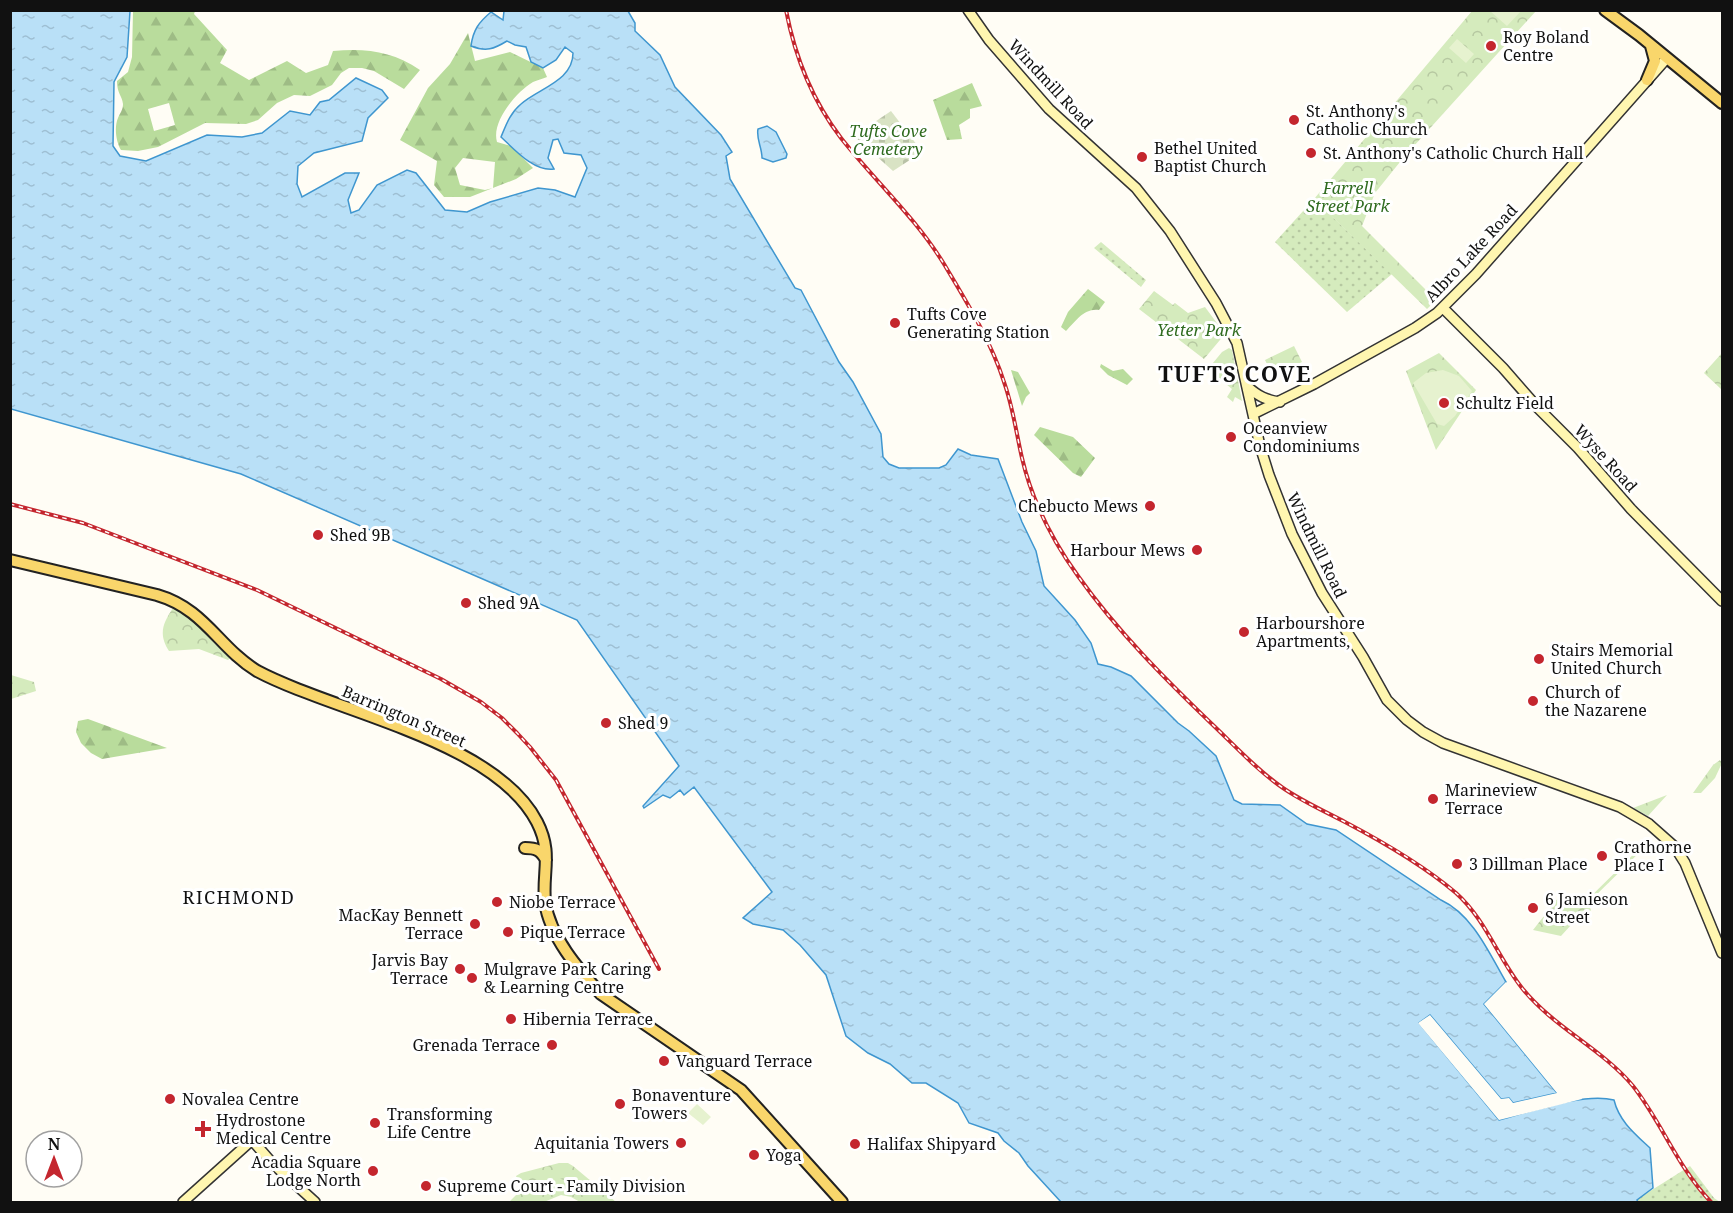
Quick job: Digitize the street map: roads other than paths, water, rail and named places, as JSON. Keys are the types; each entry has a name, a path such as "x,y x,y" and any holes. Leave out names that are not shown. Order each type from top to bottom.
{"main road":[{"name":"Windmill Road","path":"968,10 989,40 1049,109 1136,188 1170,231 1216,303 1237,343 1269,475 1292,534 1329,605 1363,657 1387,700 1407,720 1443,743 1620,807 1649,824 1675,847 1685,863 1722,953"},
{"path":"1605,10 1722,103"},
{"path":"1615,10 1639,35"},
{"path":"1647,80 1655,61 1651,45"},
{"name":"Albro Lake Road","path":"1253,414 1280,402 1416,328 1443,308 1476,274 1667,58"},
{"name":"Wyse Road","path":"1443,308 1503,368 1631,509 1722,602"},
{"path":"1248,387 1256,395 1269,401 1280,402"},
{"name":"Barrington Street","path":"10,560 157,595 178,603 192,611 239,658 257,671 432,741 475,763 504,782 531,812 543,835 547,860 545,902 551,924 573,960 591,983 602,994 748,1096 842,1203"},
{"path":"525,848 536,848 547,860"},
{"path":"183,1203 252,1140 272,1163 315,1203"}],"water":[{"path":"10,11 130,11 127,57 114,82 113,146 120,156 146,161 207,135 242,137 262,133 290,111 310,115 320,102 329,100 356,78 382,90 388,98 368,118 362,141 314,153 298,166 297,184 302,197 345,173 359,173 348,200 351,213 359,210 377,185 407,170 416,173 445,210 467,212 490,202 538,188 555,190 575,197 587,168 581,155 564,153 558,139 553,140 548,158 554,169 547,169 525,159 501,137 517,108 528,98 554,83 567,71 572,63 573,53 565,47 556,60 543,68 531,62 526,47 507,41 490,49 476,48 471,46 473,35 480,23 491,12 503,20 504,11 628,11 635,23 635,31 660,55 675,87 721,135 732,152 726,156 730,179 795,288 801,290 839,362 853,382 881,434 883,457 889,464 899,468 939,468 946,465 958,449 971,455 998,459 1022,522 1036,551 1044,586 1075,620 1091,643 1098,664 1131,676 1178,723 1216,756 1234,800 1242,804 1280,805 1307,824 1336,830 1452,907 1471,925 1506,982 1484,1004 1557,1093 1513,1103 1509,1098 1501,1099 1430,1015 1419,1023 1499,1120 1573,1101 1602,1098 1614,1100 1624,1121 1650,1148 1653,1188 1637,1200 1638,1202 1061,1202 1019,1153 998,1133 969,1123 958,1103 926,1083 912,1083 890,1064 868,1053 846,1036 826,975 800,945 783,930 753,924 743,918 772,892 694,787 684,795 680,790 670,798 663,795 644,808 643,806 679,766 577,620 241,474 11,409"},
{"path":"767,126 776,132 787,154 786,158 773,162 762,158 758,129"}],"railway":[{"path":"786,10 800,61 821,109 841,138 933,247 977,322 999,367 1007,391 1026,474 1037,505 1060,548 1093,597 1160,673 1265,774 1298,797 1402,854 1456,893 1476,915 1514,976 1534,1002 1607,1060 1633,1086 1689,1175 1711,1202"},
{"path":"10,504 83,523 257,590 441,679 481,702 517,733 556,780 659,969"}],"place":[{"name":"Roy Boland Centre","path":"1491,46"},
{"name":"St. Anthony's Catholic Church","path":"1294,120"},
{"name":"St. Anthony's Catholic Church Hall","path":"1311,153"},
{"name":"Bethel United Baptist Church","path":"1142,157"},
{"name":"Tufts Cove Generating Station","path":"895,323"},
{"name":"Schultz Field","path":"1444,403"},
{"name":"Oceanview Condominiums","path":"1231,437"},
{"name":"Chebucto Mews","path":"1150,506"},
{"name":"Shed 9B","path":"318,535"},
{"name":"Harbour Mews","path":"1197,550"},
{"name":"Shed 9A","path":"466,603"},
{"name":"Harbourshore Apartments,","path":"1244,632"},
{"name":"Stairs Memorial United Church","path":"1539,659"},
{"name":"Church of the Nazarene","path":"1533,701"},
{"name":"Shed 9","path":"606,723"},
{"name":"Marineview Terrace","path":"1433,799"},
{"name":"Crathorne Place I","path":"1602,856"},
{"name":"3 Dillman Place","path":"1457,864"},
{"name":"Niobe Terrace","path":"497,902"},
{"name":"6 Jamieson Street","path":"1533,908"},
{"name":"MacKay Bennett Terrace","path":"475,924"},
{"name":"Pique Terrace","path":"508,932"},
{"name":"Jarvis Bay Terrace","path":"460,969"},
{"name":"Mulgrave Park Caring & Learning Centre","path":"472,978"},
{"name":"Hibernia Terrace","path":"511,1019"},
{"name":"Grenada Terrace","path":"552,1045"},
{"name":"Vanguard Terrace","path":"664,1061"},
{"name":"Novalea Centre","path":"170,1099"},
{"name":"Bonaventure Towers","path":"620,1104"},
{"name":"Transforming Life Centre","path":"375,1123"},
{"name":"Hydrostone Medical Centre","path":"203,1129"},
{"name":"Aquitania Towers","path":"681,1143"},
{"name":"Halifax Shipyard","path":"855,1144"},
{"name":"Yoga","path":"754,1155"},
{"name":"Acadia Square Lodge North","path":"373,1171"},
{"name":"Supreme Court - Family Division","path":"426,1186"}],"district":[{"name":"TUFTS COVE","path":"1235,373"},
{"name":"RICHMOND","path":"239,897"}],"park label":[{"name":"Tufts Cove Cemetery","path":"888,140"},
{"name":"Farrell Street Park","path":"1348,197"},
{"name":"Yetter Park","path":"1199,330"}]}
